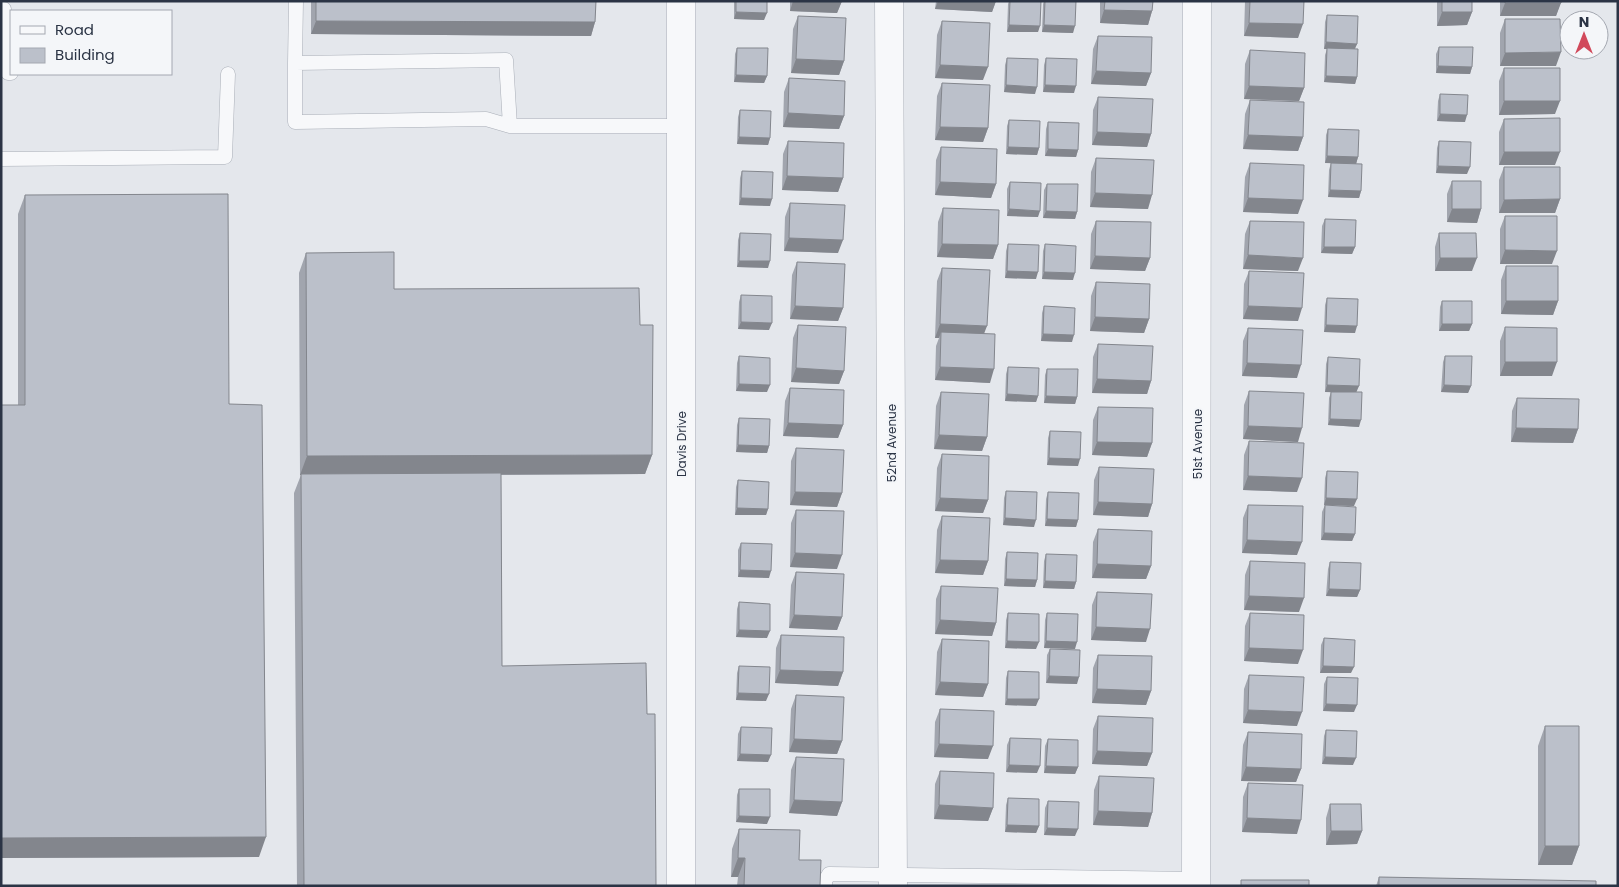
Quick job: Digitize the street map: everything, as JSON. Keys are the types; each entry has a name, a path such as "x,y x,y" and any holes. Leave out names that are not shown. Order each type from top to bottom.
{"street":[{"name":"Davis Drive","path":"681,1 681,886"},
{"name":"52nd Avenue","path":"889,1 893,880"},
{"name":"51st Avenue","path":"1196,882 1197,1"}],"lane":[{"path":"296,1 295,122 486,119 510,126 681,126"},
{"path":"1,8 4,8 8,73 10,73"},
{"path":"295,64 506,60 510,126"},
{"path":"1,159 225,157 228,74"},
{"path":"826,886 825,881 829,874 893,880 1196,882"}],"building":[{"path":"316,1 596,1 595,22 316,21"},
{"path":"736,1 767,1 767,13 736,12"},
{"path":"1010,1 1041,1 1040,26 1009,25"},
{"path":"1045,1 1076,1 1075,26 1044,25"},
{"path":"1105,1 1153,1 1152,11 1104,10"},
{"path":"1250,1 1304,1 1303,24 1249,23"},
{"path":"1442,1 1472,1 1472,12 1442,12"},
{"path":"1505,1 1561,1 1561,3 1505,3"},
{"path":"1327,15 1358,16 1357,44 1326,42"},
{"path":"798,16 846,18 844,61 796,59"},
{"path":"1505,19 1559,19 1559,52 1505,53"},
{"path":"942,21 990,23 988,67 940,65"},
{"path":"1098,36 1152,37 1151,73 1096,71"},
{"path":"1439,47 1473,47 1472,67 1438,66"},
{"path":"737,48 768,48 767,76 736,75"},
{"path":"1327,48 1358,49 1357,77 1326,76"},
{"path":"1250,50 1305,53 1304,88 1249,86"},
{"path":"1007,58 1038,59 1037,87 1006,85"},
{"path":"1046,58 1077,59 1076,86 1045,85"},
{"path":"1504,68 1560,68 1560,101 1504,101"},
{"path":"789,78 845,81 844,116 788,113"},
{"path":"942,83 990,85 988,128 940,127"},
{"path":"1440,94 1468,95 1467,115 1440,114"},
{"path":"1098,97 1153,99 1151,134 1097,132"},
{"path":"1250,100 1304,102 1303,137 1248,135"},
{"path":"740,110 771,111 770,138 739,137"},
{"path":"1560,118 1560,152 1504,152 1504,119"},
{"path":"1009,120 1040,121 1039,148 1008,147"},
{"path":"1048,122 1079,123 1078,150 1048,149"},
{"path":"1328,129 1359,130 1358,157 1327,156"},
{"path":"788,141 844,143 843,178 787,176"},
{"path":"1439,141 1471,142 1470,167 1438,166"},
{"path":"941,147 997,149 996,184 940,182"},
{"path":"1096,158 1154,160 1152,195 1095,193"},
{"path":"1250,163 1304,165 1303,200 1248,198"},
{"path":"1331,163 1362,164 1361,191 1330,190"},
{"path":"1504,167 1560,167 1560,199 1504,200"},
{"path":"742,171 773,172 772,199 741,198"},
{"path":"1452,181 1481,181 1481,209 1452,209"},
{"path":"1010,182 1041,183 1040,211 1009,209"},
{"path":"1047,184 1078,184 1077,212 1046,211"},
{"path":"228,194 229,404 262,405 266,837 1,838 1,405 25,405 25,195"},
{"path":"790,203 845,205 843,240 789,238"},
{"path":"943,208 999,210 998,245 942,244"},
{"path":"1505,216 1557,216 1557,251 1505,250"},
{"path":"1325,219 1356,220 1355,247 1324,247"},
{"path":"1096,221 1151,222 1150,258 1095,256"},
{"path":"1250,221 1304,222 1303,258 1248,255"},
{"path":"740,233 771,234 770,261 739,261"},
{"path":"1439,233 1476,233 1477,258 1440,258"},
{"path":"1008,244 1039,245 1038,272 1007,271"},
{"path":"1045,244 1076,246 1075,273 1044,272"},
{"path":"394,252 394,289 639,288 640,325 653,325 652,455 307,456 306,253"},
{"path":"797,262 845,264 843,308 795,306"},
{"path":"1506,266 1558,266 1558,301 1506,301"},
{"path":"942,268 990,270 987,326 940,324"},
{"path":"1249,271 1304,273 1302,308 1248,306"},
{"path":"1096,282 1150,284 1149,319 1095,317"},
{"path":"741,295 772,296 772,323 741,322"},
{"path":"1327,298 1358,299 1357,326 1326,325"},
{"path":"1442,301 1472,301 1472,324 1442,324"},
{"path":"1044,306 1075,308 1074,335 1043,334"},
{"path":"798,325 846,327 844,371 796,368"},
{"path":"1505,327 1557,328 1557,362 1505,362"},
{"path":"1248,328 1303,330 1301,365 1247,363"},
{"path":"941,332 995,334 994,369 940,367"},
{"path":"1098,344 1153,346 1151,381 1097,379"},
{"path":"739,356 770,358 770,385 739,384"},
{"path":"1445,356 1472,356 1471,386 1444,385"},
{"path":"1328,357 1360,359 1359,386 1327,385"},
{"path":"1008,367 1039,368 1038,396 1007,394"},
{"path":"1047,369 1078,369 1077,397 1046,396"},
{"path":"790,388 844,390 843,425 788,423"},
{"path":"1249,391 1304,393 1302,428 1248,426"},
{"path":"941,392 989,394 987,437 939,435"},
{"path":"1331,392 1362,392 1361,420 1330,419"},
{"path":"1517,398 1579,399 1578,429 1516,428"},
{"path":"1098,407 1153,408 1152,443 1097,442"},
{"path":"739,418 770,419 769,446 738,445"},
{"path":"1050,431 1081,432 1080,459 1049,458"},
{"path":"1249,441 1304,443 1302,478 1248,476"},
{"path":"796,448 844,450 842,493 795,492"},
{"path":"942,454 989,456 988,500 940,498"},
{"path":"1099,467 1154,469 1152,504 1098,502"},
{"path":"1327,471 1358,472 1357,499 1326,498"},
{"path":"501,473 502,666 646,663 647,714 655,714 656,886 304,886 301,474"},
{"path":"738,480 769,482 768,509 737,508"},
{"path":"1006,491 1037,492 1036,520 1005,518"},
{"path":"1048,492 1079,493 1078,520 1047,519"},
{"path":"1248,505 1303,506 1302,542 1247,540"},
{"path":"1325,505 1356,507 1355,534 1324,533"},
{"path":"796,510 844,511 842,555 795,553"},
{"path":"942,516 990,518 988,561 940,560"},
{"path":"1098,529 1152,531 1151,566 1097,564"},
{"path":"741,543 772,544 771,571 740,570"},
{"path":"1007,552 1038,553 1037,580 1006,579"},
{"path":"1046,554 1077,555 1076,582 1045,581"},
{"path":"1250,561 1305,563 1304,598 1249,596"},
{"path":"1330,562 1361,563 1360,590 1329,589"},
{"path":"796,572 844,574 842,617 794,615"},
{"path":"941,586 998,588 996,623 940,620"},
{"path":"1097,592 1152,594 1150,629 1096,627"},
{"path":"739,602 770,604 770,631 739,630"},
{"path":"1008,613 1039,614 1039,642 1007,641"},
{"path":"1047,613 1078,614 1077,642 1046,641"},
{"path":"1250,613 1304,615 1303,650 1249,648"},
{"path":"781,635 844,637 843,672 780,670"},
{"path":"1324,638 1355,640 1354,667 1323,666"},
{"path":"942,639 989,641 988,684 940,682"},
{"path":"1050,649 1080,650 1079,677 1049,676"},
{"path":"1098,655 1152,656 1151,691 1097,689"},
{"path":"739,666 770,667 769,694 738,693"},
{"path":"1008,671 1039,672 1039,699 1007,699"},
{"path":"1249,675 1304,677 1302,712 1248,710"},
{"path":"1327,677 1358,678 1357,705 1326,704"},
{"path":"796,695 844,697 842,741 794,739"},
{"path":"940,709 994,711 993,746 939,744"},
{"path":"1098,716 1153,718 1152,753 1097,751"},
{"path":"1545,726 1579,726 1579,846 1545,846"},
{"path":"741,727 772,728 771,755 740,754"},
{"path":"1326,730 1357,731 1356,758 1325,757"},
{"path":"1248,732 1302,734 1301,769 1246,767"},
{"path":"1010,738 1041,739 1040,766 1009,765"},
{"path":"1048,739 1078,740 1078,767 1046,766"},
{"path":"796,757 844,759 842,802 794,800"},
{"path":"940,771 994,773 993,808 939,805"},
{"path":"1099,776 1154,778 1152,813 1098,811"},
{"path":"1248,783 1303,785 1301,820 1247,818"},
{"path":"739,789 770,789 770,817 739,816"},
{"path":"1008,798 1039,799 1039,826 1007,825"},
{"path":"1048,801 1079,802 1078,829 1047,828"},
{"path":"1330,804 1361,804 1362,831 1331,831"},
{"path":"739,829 800,830 799,860 821,860 820,886 744,886 745,858 738,858"},
{"path":"1379,877 1596,881 1596,886 1379,886"},
{"path":"1241,880 1309,880 1309,886 1241,886"}]}
